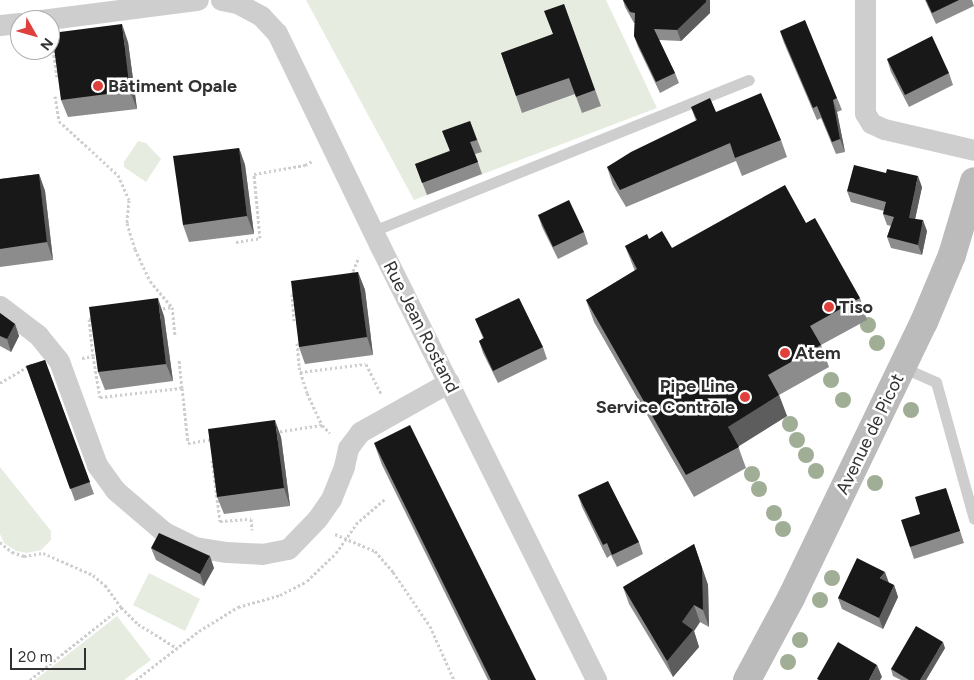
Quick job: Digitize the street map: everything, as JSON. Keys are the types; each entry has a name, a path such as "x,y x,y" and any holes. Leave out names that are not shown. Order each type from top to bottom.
{"street":[{"path":"60,17 198,0"},
{"name":"Rue Jean Rostand","path":"221,0 237,3 261,16 277,33 376,238 596,680"},
{"path":"865,0 865,113 871,123 884,128 974,150"},
{"name":"Avenue de Picot","path":"747,680 791,598 924,322 952,255 974,181"},
{"path":"0,306 38,334 59,361 97,465 114,490 164,532 195,547 253,553 274,553 288,549 317,519 330,499 344,466 348,448 360,432 449,382"}],"lane":[{"path":"376,238 749,80"},
{"path":"902,367 936,382 974,519"}],"path":[{"path":"57,77 53,48 63,46"},
{"path":"55,96 58,122 118,175 129,200 127,223 135,249 150,280 172,307 176,335"},
{"path":"236,242 260,238 254,174 305,164 334,151"},
{"path":"354,285 353,271 356,260 376,238"},
{"path":"294,321 292,294 300,293"},
{"path":"154,310 172,307"},
{"path":"98,318 89,319 100,397 182,388"},
{"path":"297,343 300,372 322,426 348,448"},
{"path":"0,383 28,365 93,356"},
{"path":"179,360 188,442 218,439"},
{"path":"300,372 366,364 392,414"},
{"path":"268,433 322,426"},
{"path":"210,440 211,449"},
{"path":"212,458 220,521 251,519 253,553"},
{"path":"136,680 177,648 238,607 280,595 307,581 336,553 366,512 385,499"},
{"path":"346,537 375,551 393,572 430,626 454,680"},
{"path":"0,542 12,552 24,556 43,553 93,575 105,584 121,607 138,624 177,648"},
{"path":"30,680 121,607"}],"shaded area":[{"path":"306,0 606,0 657,108 414,200"},
{"path":"138,141 146,143 161,159 146,182 124,167 124,162"},
{"path":"0,467 51,531 51,540 41,550 27,553 16,551 4,543 0,534"},
{"path":"149,573 200,599 185,631 133,605"},
{"path":"117,616 151,660 124,680 35,680"}],"building":[{"path":"623,0 706,0 677,30 654,29 675,73 656,82 634,36 635,13 630,12"},
{"path":"926,0 959,0 932,13"},
{"path":"564,4 595,90 576,97 569,78 516,96 501,53 553,34 544,11"},
{"path":"805,20 837,98 833,100 840,139 832,142 817,106 813,108 780,31"},
{"name":"Bâtiment Opale","path":"122,24 130,91 61,100 56,60 60,60 60,32"},
{"path":"932,36 949,73 905,95 887,59"},
{"path":"761,93 781,140 735,158 730,143 620,190 607,167 631,152 697,120 691,107 710,98 716,112"},
{"path":"470,121 477,140 470,142 478,162 422,183 415,164 450,151 442,131"},
{"path":"239,148 247,216 183,225 173,156"},
{"path":"854,165 886,173 887,169 918,176 909,218 923,220 918,245 887,237 894,217 883,214 886,202 847,191"},
{"path":"39,174 47,242 0,249 0,179"},
{"path":"785,185 806,223 815,218 860,298 810,326 821,345 768,375 779,395 728,427 739,447 686,475 586,300 637,269 625,246 647,234 649,239 662,231 672,248"},
{"path":"569,200 584,232 553,247 538,215"},
{"path":"358,272 367,337 299,347 291,281"},
{"path":"158,298 166,364 98,372 89,307"},
{"path":"519,298 543,347 493,371 479,341 484,338 475,319"},
{"path":"0,313 15,324 7,339 0,336"},
{"path":"45,360 90,482 70,489 26,366"},
{"path":"275,420 284,488 217,497 208,429"},
{"path":"410,425 536,680 491,680 374,443"},
{"path":"608,481 639,542 612,555 607,543 603,545 578,495"},
{"path":"946,488 960,531 910,547 901,520 920,514 915,497"},
{"path":"159,533 210,556 200,574 151,548"},
{"path":"694,544 702,568 703,610 694,605 682,622 693,630 667,661 623,587"},
{"path":"857,558 885,572 880,578 894,585 879,618 838,598"},
{"path":"916,626 943,642 920,680 909,680 891,669"},
{"path":"838,642 877,665 869,680 817,679"}],"place":[{"name":"Bâtiment Opale","path":"98,86"},
{"name":"Tiso","path":"829,307"},
{"name":"Atem","path":"785,353"},
{"name":"Pipe Line Service Contrôle","path":"745,397"}]}
